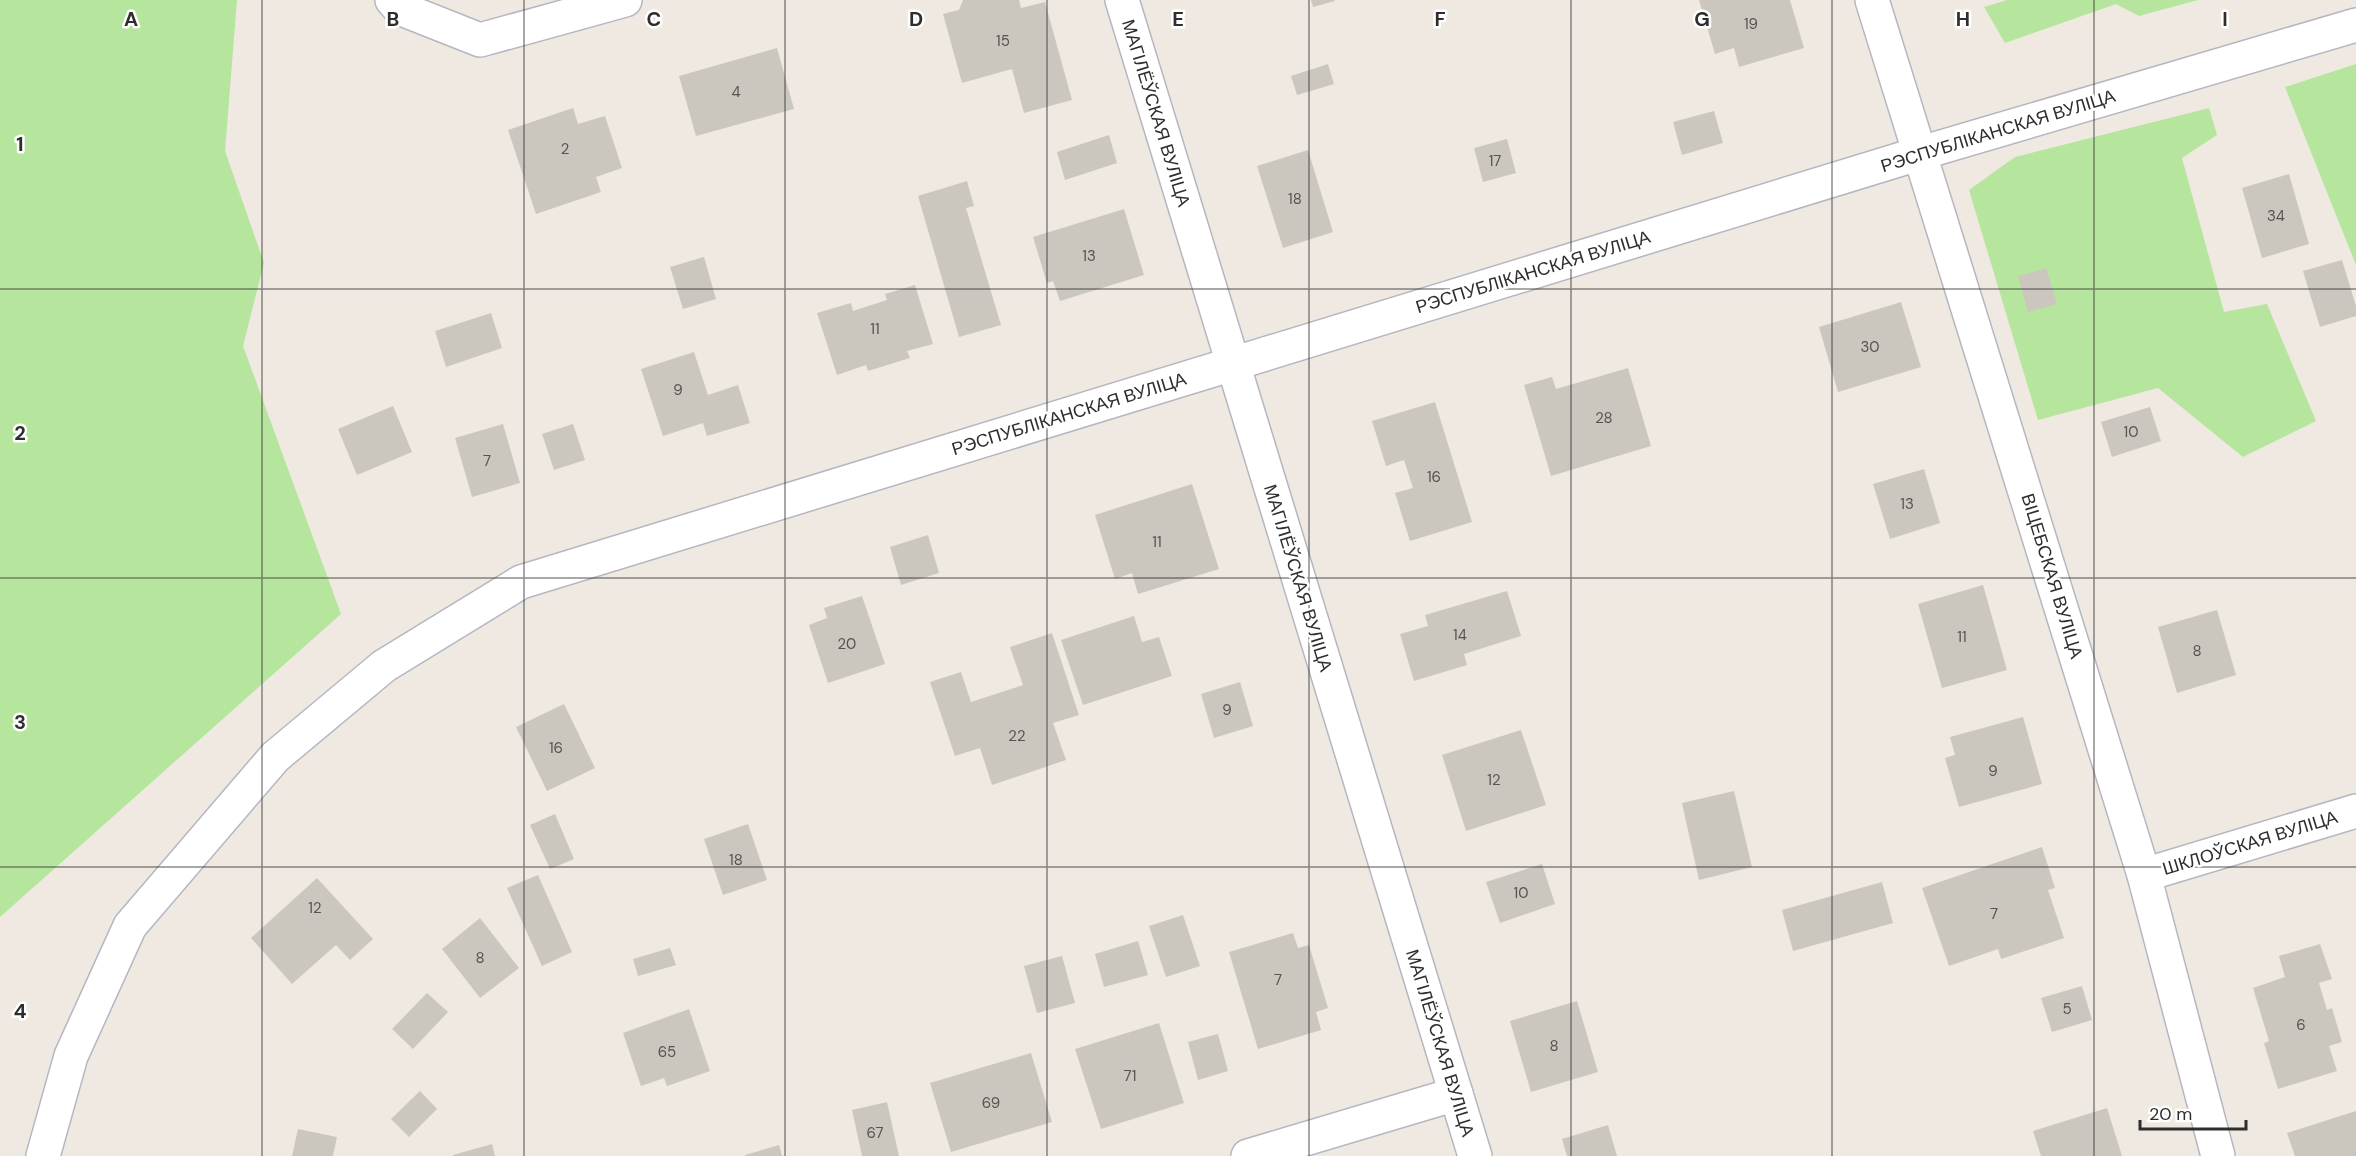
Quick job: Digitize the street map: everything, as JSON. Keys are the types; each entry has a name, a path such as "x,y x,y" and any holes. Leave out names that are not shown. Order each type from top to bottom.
{"street":[{"path":"392,0 399,8 480,39 625,0"},
{"name":"МАГІЛЁЎСКАЯ ВУЛІЦА","path":"1122,0 1475,1156"},
{"name":"ВІЦЕБСКАЯ ВУЛІЦА","path":"1872,0 2144,875 2218,1156"},
{"name":"РЭСПУБЛІКАНСКАЯ ВУЛІЦА","path":"43,1156 71,1056 130,927 275,757 384,666 521,582 1921,153 2356,25"},
{"name":"ШКЛОЎСКАЯ ВУЛІЦА","path":"2144,875 2356,811"},
{"path":"1248,1156 1456,1094"}],"green space":[{"path":"0,0 237,0 225,151 264,263 243,346 341,614 0,917"},
{"path":"2007,0 2198,0 2139,16 2116,4 2005,43 1984,7"},
{"path":"2356,64 2356,265 2285,87"},
{"path":"2209,108 2217,135 2182,158 2224,312 2267,304 2316,421 2243,457 2158,388 2038,420 1969,190 2015,157"}],"building":[{"path":"963,0 1019,0 1021,8 1045,2 1072,100 1024,113 1012,69 962,83 943,14 959,10"},
{"path":"1311,0 1334,0 1335,1 1313,7"},
{"path":"1699,0 1790,0 1804,48 1739,67 1734,48 1715,54"},
{"path":"777,48 794,109 696,136 679,76"},
{"path":"1328,64 1334,84 1297,95 1291,76"},
{"path":"573,108 578,124 605,116 622,168 596,177 601,192 536,214 508,130"},
{"path":"1714,111 1723,143 1682,155 1673,122"},
{"path":"1109,135 1117,163 1065,180 1057,152"},
{"path":"1507,139 1516,173 1483,182 1474,148"},
{"path":"1308,150 1333,232 1283,248 1257,166"},
{"path":"2289,174 2309,244 2262,258 2242,188"},
{"path":"967,181 974,206 966,208 1001,325 959,337 918,196"},
{"path":"1124,209 1144,275 1060,301 1053,281 1047,283 1033,237"},
{"path":"704,257 716,299 683,309 670,267"},
{"path":"2342,260 2356,306 2356,316 2320,327 2303,271"},
{"path":"2046,268 2057,304 2028,312 2018,276"},
{"path":"915,285 933,344 907,351 910,358 868,371 866,365 837,375 817,313 851,303 853,311 887,300 885,294"},
{"path":"1901,302 1921,367 1838,392 1819,327"},
{"path":"491,313 502,348 446,367 435,331"},
{"path":"694,352 708,395 738,385 750,423 707,436 703,423 663,436 641,369"},
{"path":"1628,368 1651,446 1551,476 1524,385 1552,377 1556,389"},
{"path":"1435,402 1472,522 1410,541 1395,493 1413,488 1404,460 1386,466 1372,421"},
{"path":"393,406 412,452 357,475 338,429"},
{"path":"2150,407 2161,441 2112,457 2101,422"},
{"path":"503,424 520,483 472,497 455,438"},
{"path":"573,424 585,460 554,470 542,434"},
{"path":"1924,469 1940,523 1890,539 1873,484"},
{"path":"1192,484 1219,569 1138,594 1132,573 1115,579 1095,515"},
{"path":"928,535 939,573 901,585 890,547"},
{"path":"1983,585 2007,670 1942,688 1918,604"},
{"path":"1507,591 1521,636 1464,654 1467,665 1414,681 1400,634 1428,626 1425,615"},
{"path":"862,596 885,664 828,683 809,625 827,618 824,608"},
{"path":"2217,610 2236,675 2177,693 2158,627"},
{"path":"1134,616 1142,642 1159,637 1172,676 1083,705 1061,640"},
{"path":"1052,633 1079,715 1053,723 1066,760 992,785 980,748 955,756 930,682 961,672 971,702 1023,685 1010,647"},
{"path":"1240,682 1253,726 1214,738 1201,694"},
{"path":"564,704 595,768 547,791 516,727"},
{"path":"2023,717 2042,784 1959,807 1945,758 1955,755 1950,737"},
{"path":"1521,730 1546,805 1466,831 1442,755"},
{"path":"1734,791 1752,867 1699,880 1682,803"},
{"path":"555,814 574,859 550,869 530,825"},
{"path":"748,824 767,880 723,895 704,839"},
{"path":"2042,847 2055,888 2048,890 2064,938 2001,959 1998,949 1949,966 1922,888"},
{"path":"1542,864 1555,904 1500,923 1486,882"},
{"path":"538,875 572,952 542,966 507,888"},
{"path":"317,878 373,939 350,960 336,945 292,984 251,938"},
{"path":"1882,882 1893,923 1793,951 1782,910"},
{"path":"1183,915 1200,966 1166,977 1149,926"},
{"path":"480,918 519,968 480,998 442,949"},
{"path":"1293,933 1298,948 1309,945 1328,1008 1316,1012 1321,1030 1258,1049 1229,952"},
{"path":"1138,941 1148,975 1104,987 1095,954"},
{"path":"2320,944 2332,979 2319,983 2327,1010 2332,1008 2342,1042 2329,1046 2337,1071 2278,1089 2264,1043 2269,1041 2253,988 2285,977 2279,956"},
{"path":"670,948 676,965 638,976 633,959"},
{"path":"1062,956 1075,1003 1037,1013 1024,966"},
{"path":"2082,986 2092,1020 2052,1032 2041,998"},
{"path":"427,993 448,1012 413,1049 392,1029"},
{"path":"1577,1001 1598,1072 1531,1092 1510,1021"},
{"path":"689,1009 710,1071 667,1086 664,1078 641,1086 623,1033"},
{"path":"1159,1023 1184,1103 1101,1129 1075,1049"},
{"path":"1218,1034 1228,1071 1198,1080 1188,1042"},
{"path":"1031,1053 1052,1122 951,1152 930,1083"},
{"path":"420,1091 437,1109 409,1137 391,1119"},
{"path":"887,1102 899,1156 862,1156 852,1110"},
{"path":"2107,1108 2122,1156 2041,1156 2033,1131"},
{"path":"2356,1111 2356,1156 2295,1156 2287,1133"},
{"path":"1608,1125 1617,1156 1567,1156 1562,1139"},
{"path":"298,1129 337,1137 333,1156 292,1156"},
{"path":"492,1144 495,1156 453,1156 453,1155"},
{"path":"779,1145 782,1156 745,1156 745,1155"}]}
